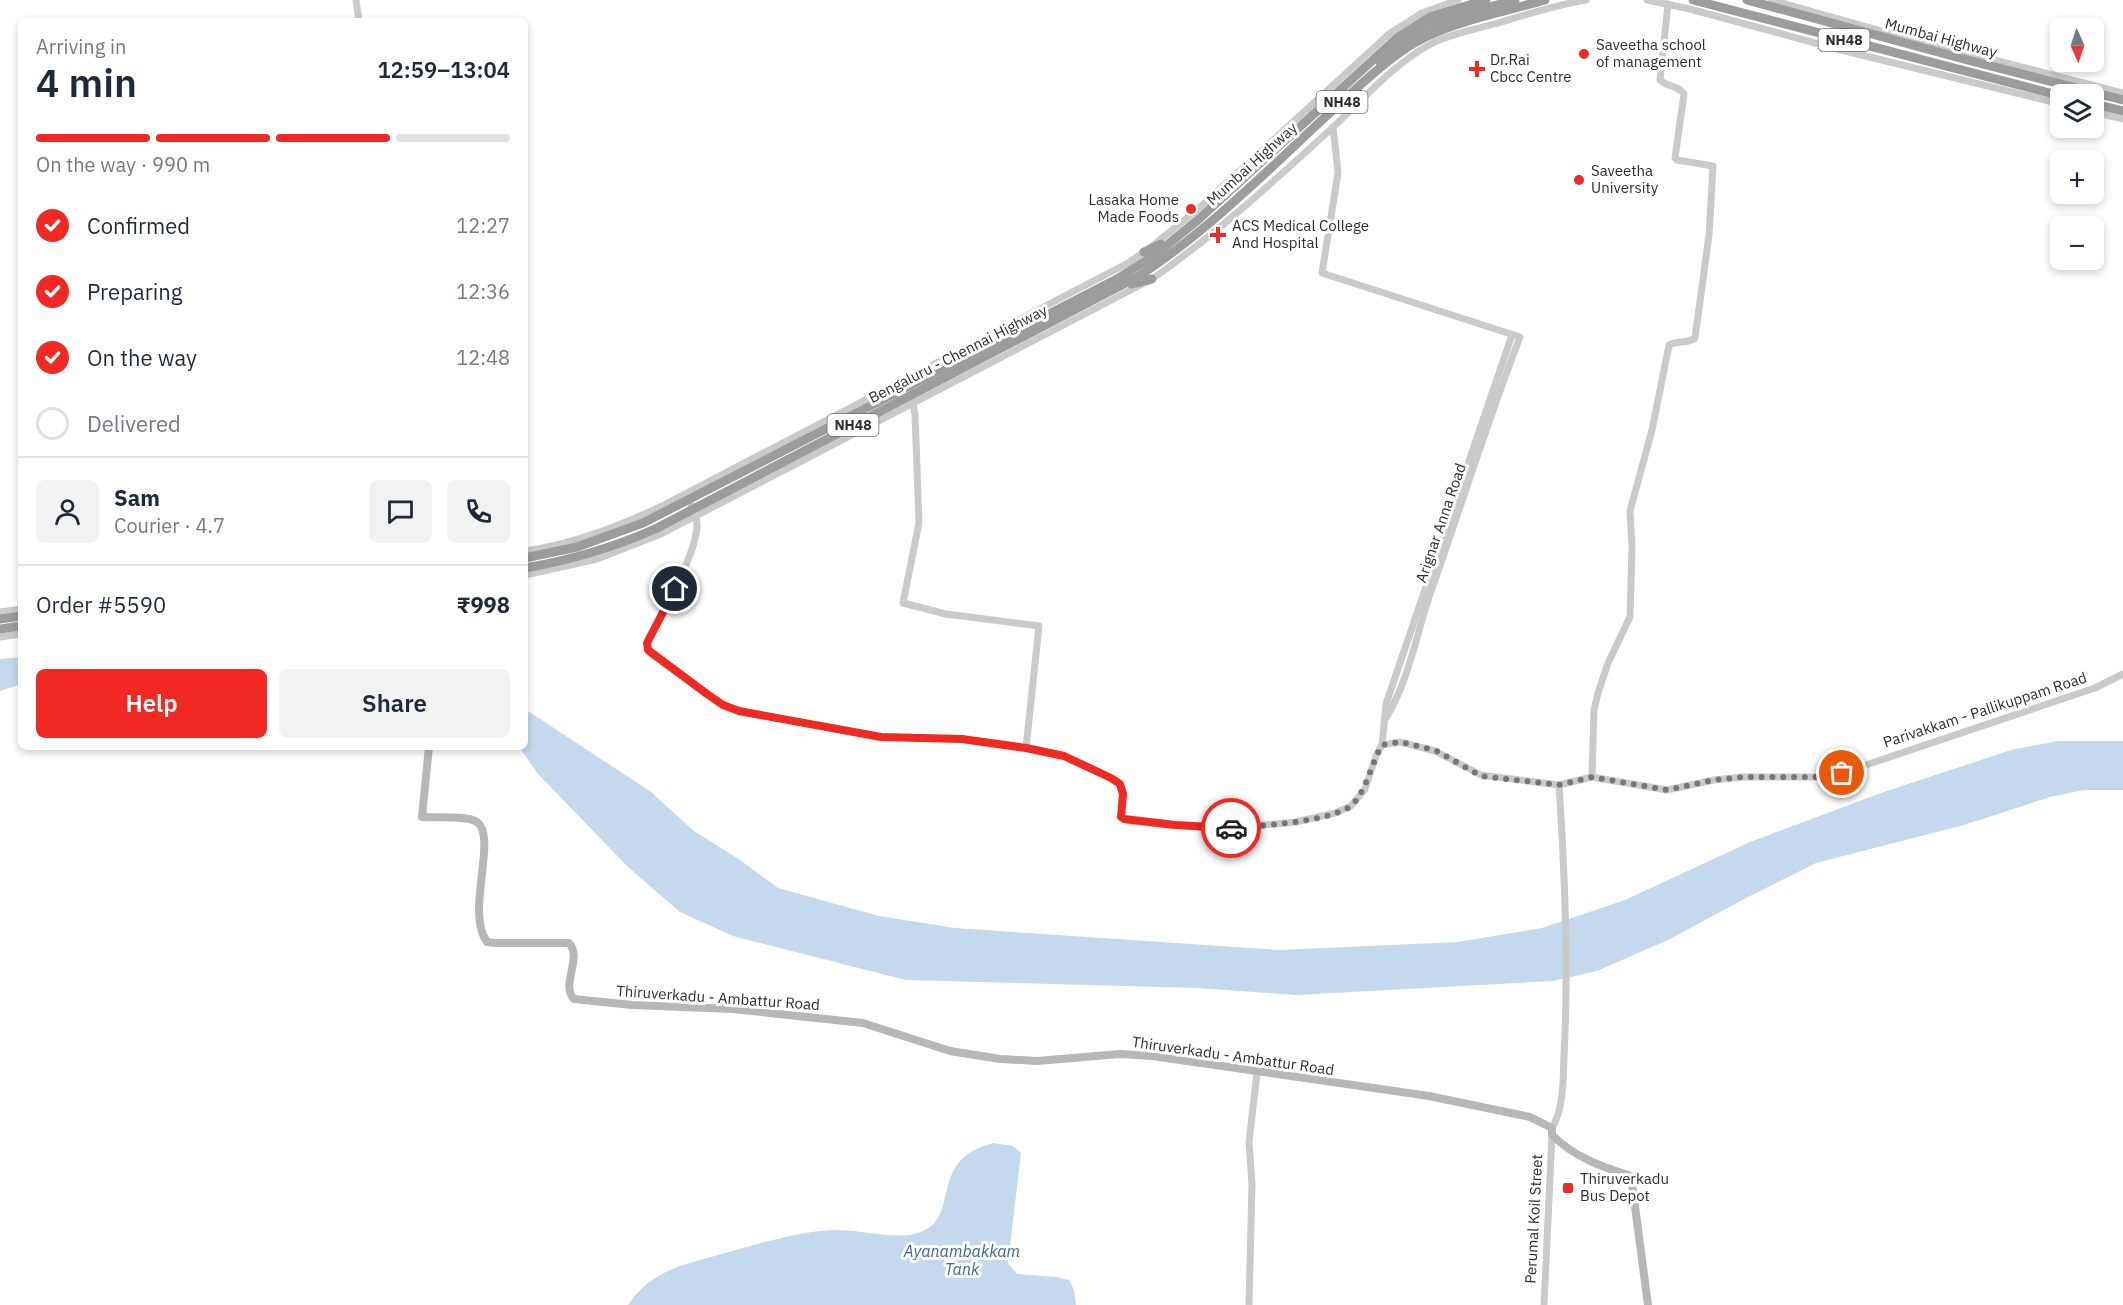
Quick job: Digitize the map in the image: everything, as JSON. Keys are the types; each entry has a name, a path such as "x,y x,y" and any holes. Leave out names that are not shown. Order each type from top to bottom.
{"highway":[{"path":"1336,107 1380,61 1413,35 1487,2 1515,0"},
{"name":"Mumbai Highway","path":"1167,251 1195,236 1336,107 1383,66 1416,42 1452,27 1545,0"},
{"name":"Mumbai Highway","path":"1693,0 1997,83"},
{"path":"1704,0 1728,9"},
{"name":"NH48","path":"1747,0 1863,29"},
{"name":"NH48","path":"1167,251 1183,232 1402,34 1430,17 1487,2"},
{"name":"Mumbai Highway","path":"1863,29 2030,77 2123,100"},
{"name":"NH48","path":"1997,83 2050,94"},
{"path":"2104,106 2123,111"},
{"path":"1196,222 1198,209"},
{"path":"1144,252 1183,232"},
{"name":"Bengaluru - Chennai Highway","path":"528,557 603,539 690,505 1139,276 1167,251"},
{"name":"Bengaluru - Chennai Highway","path":"528,567 596,552 650,531 690,505 849,415 1110,283 1167,251"},
{"path":"1082,306 1137,282 1152,279"},
{"path":"0,619 18,616"},
{"path":"3,634 18,627"}],"main road":[{"name":"Thiruverkadu - Ambattur Road","path":"429,750 422,817 476,820 483,828 484,847 478,912 481,934 487,942 495,943 568,943 574,952 569,990 574,999 632,1005 733,1009 863,1023 950,1051 1000,1059 1037,1061 1120,1054 1152,1056 1439,1098 1530,1117 1552,1131 1560,1142 1594,1164 1631,1176 1648,1305"}],"street":[{"path":"356,0 359,18"},
{"path":"528,574 560,569 604,557 647,541 690,505 1144,252 1198,209 1389,34 1411,18 1458,0"},
{"path":"528,550 555,546 596,534 644,515 690,505 913,403 1152,279 1194,248 1286,170 1393,71 1418,52 1436,41 1548,8 1586,0"},
{"path":"1647,0 1828,46 1997,83 2050,100"},
{"path":"1771,0 1863,29 2123,93"},
{"path":"1382,745 1400,742 1435,750 1481,776 1559,785 1592,777 1594,710 1598,693 1608,663 1630,617 1632,547 1630,526 1633,498 1652,430 1669,345 1673,342 1695,338 1708,235 1713,166 1675,158 1684,93 1660,80 1668,4"},
{"path":"2104,114 2123,119"},
{"name":"Arignar Anna Road","path":"1026,748 1064,756 1117,781 1122,789 1121,817 1124,819 1222,829 1296,822 1335,813 1352,806 1365,789 1382,745 1386,718 1393,707 1411,658 1516,336 1322,273 1338,173 1332,127"},
{"path":"690,505 696,529 689,556 647,647 651,654 723,705 739,711 881,737 962,739 1026,748 1039,626 946,614 903,603 919,523 916,425 913,403"},
{"path":"0,612 18,609"},
{"name":"Parivakkam - Pallikuppam Road","path":"1592,777 1667,790 1714,780 1743,777 1816,777 1842,773 2095,688 2123,674"},
{"name":"Perumal Koil Street","path":"1544,1305 1552,1131 1563,1086 1566,1028 1565,914 1559,785"},
{"path":"1249,1305 1252,1184 1250,1142 1257,1073"}],"water":[{"path":"18,657 18,685 0,691 0,659"},
{"path":"528,711 651,792 694,831 737,858 778,888 879,916 955,928 1279,950 1457,942 1542,928 1625,900 1750,842 1881,793 2011,750 2058,741 2123,741 2123,790 2084,790 2050,797 1964,825 1816,863 1670,939 1597,971 1553,981 1296,995 1197,988 906,980 733,936 680,912 628,867 538,774 521,750 528,750"},
{"name":"Ayanambakkam Tank","path":"994,1143 1013,1146 1021,1153 1008,1263 1017,1274 1069,1280 1074,1290 1076,1305 628,1305 649,1282 672,1269 764,1242 822,1231 846,1230 906,1235 929,1228 938,1217 951,1176 959,1162 972,1151"}],"way so far":[{"path":"1231,828 1296,822 1335,813 1352,806 1365,789 1382,745 1400,742 1435,750 1481,776 1559,785 1592,777 1667,790 1714,780 1743,777 1816,777 1842,773"}],"place":[{"name":"Saveetha school of management","path":"1584,54"},
{"name":"Dr.Rai Cbcc Centre","path":"1477,69"},
{"name":"Saveetha University","path":"1579,180"},
{"name":"Lasaka Home Made Foods","path":"1191,209"},
{"name":"ACS Medical College And Hospital","path":"1218,235"},
{"name":"Thiruverkadu Bus Depot","path":"1568,1188"}],"route":[{"path":"675,589 647,643 648,650 723,705 757,715 881,737 962,739 1064,756 1120,784 1123,794 1121,817 1128,821 1231,828"}]}
